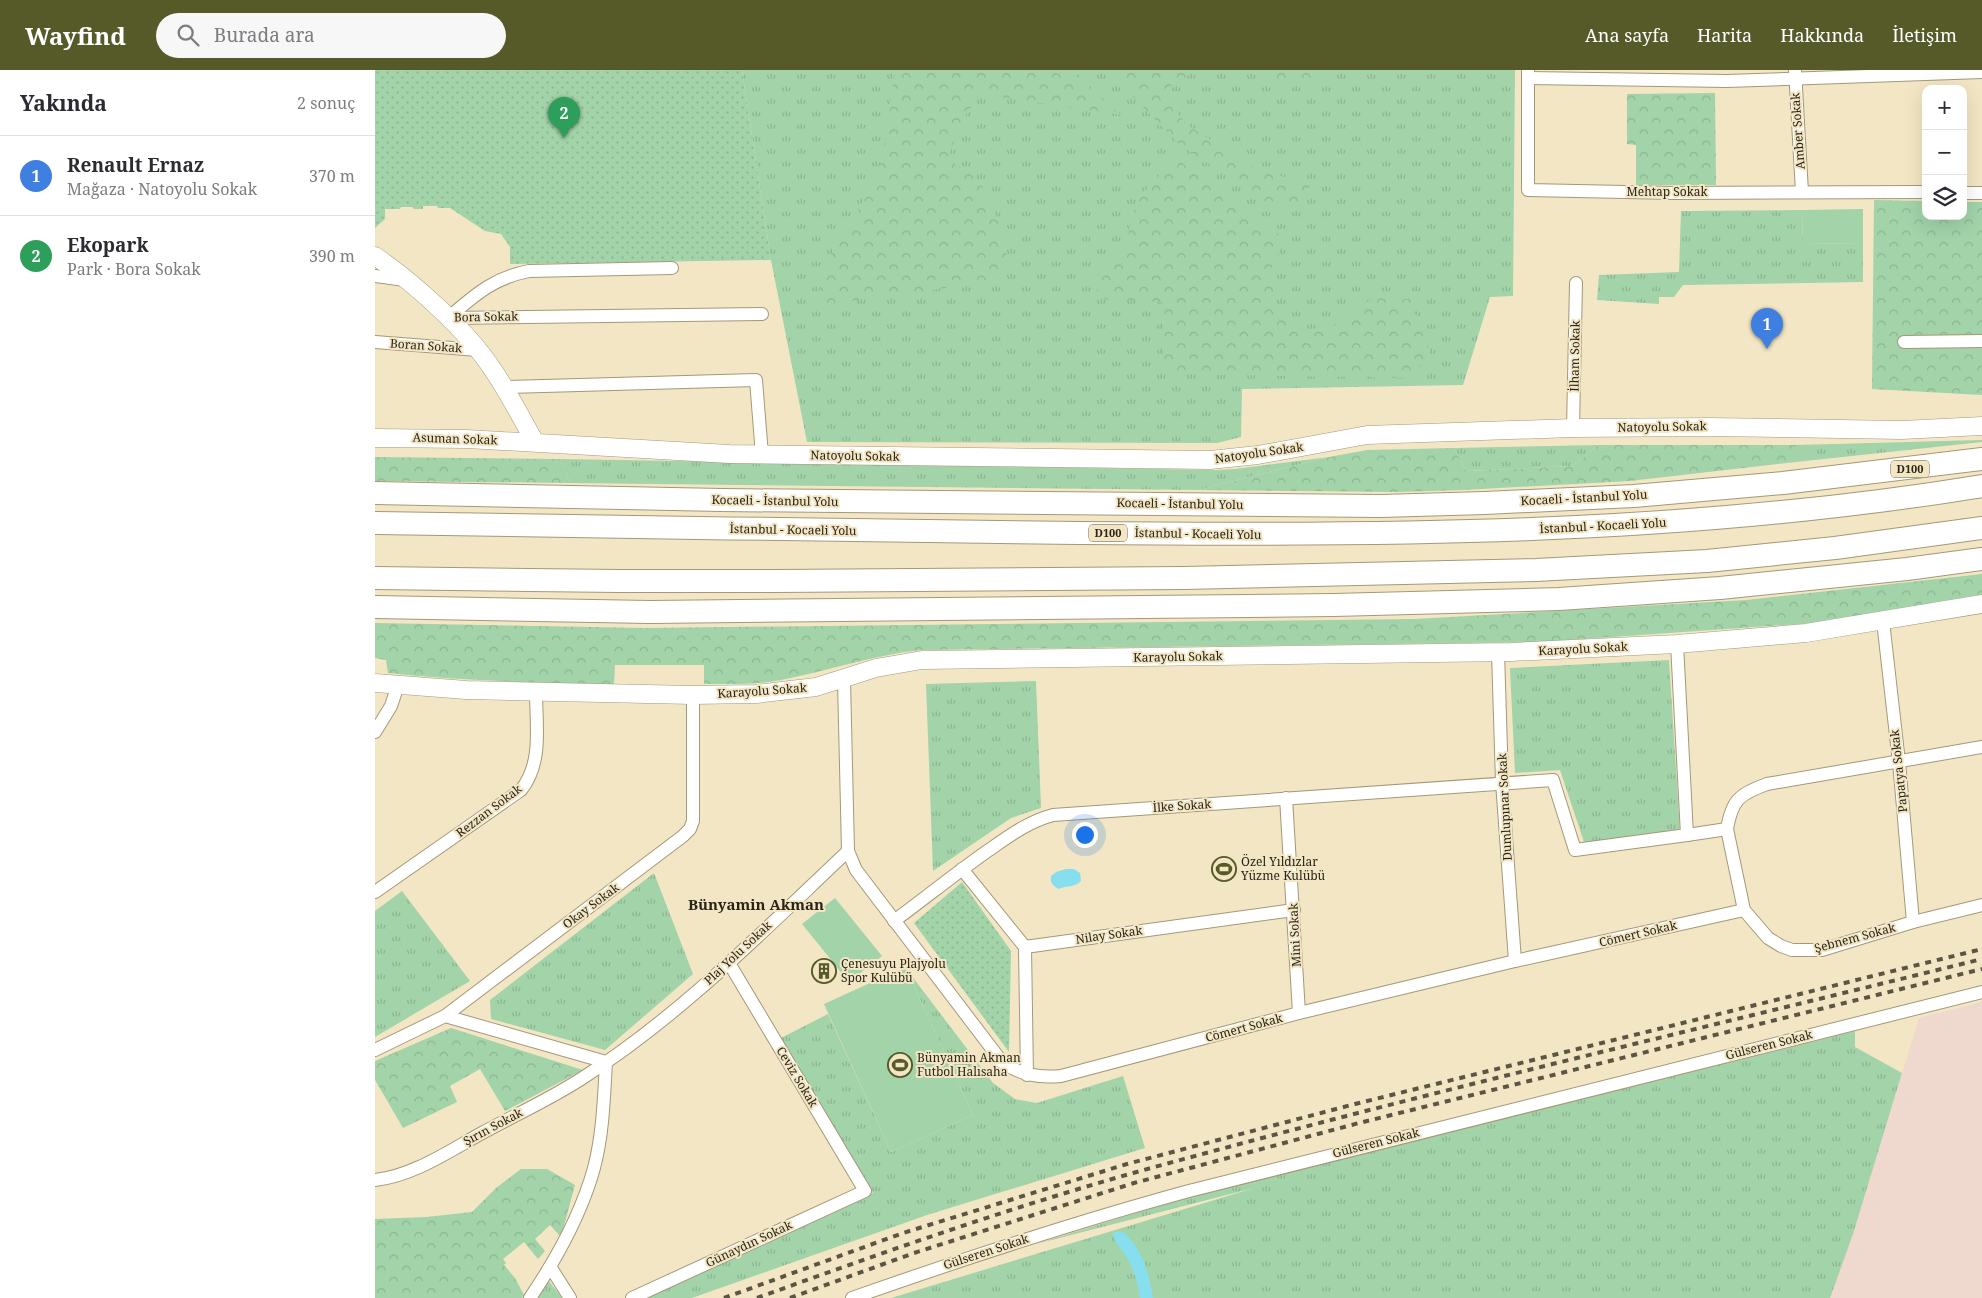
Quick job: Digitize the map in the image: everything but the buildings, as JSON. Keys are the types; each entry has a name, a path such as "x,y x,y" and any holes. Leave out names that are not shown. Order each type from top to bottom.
{"highway":[{"name":"Kocaeli - İstanbul Yolu","path":"375,493 712,500 1381,506 1634,496 1783,483 1982,459"},
{"name":"İstanbul - Kocaeli Yolu","path":"375,523 1292,535 1466,532 1647,524 1720,518 1908,497 1982,486"},
{"path":"375,578 767,581 1193,577 1536,570 1707,561 1835,548 1982,528"},
{"path":"375,607 650,612 1344,604 1550,599 1720,588 1907,569 1982,559"}],"main road":[{"path":"375,256 407,280 448,318 478,350 504,387 535,442"},
{"name":"Natoyolu Sokak","path":"535,442 665,451 762,455 1210,460 1258,455 1367,435 1573,428 1711,427 1902,430 1982,426"},
{"name":"Asuman Sokak","path":"375,438 535,442"},
{"name":"Karayolu Sokak","path":"375,683 465,690 693,695 756,694 798,690 843,680 876,668 921,660 1498,652 1677,644 1806,633 1982,604"}],"street":[{"path":"1528,74 1727,81 1795,74 1982,72"},
{"name":"Mehtap Sokak","path":"1528,74 1528,190 1922,192"},
{"name":"Amber Sokak","path":"1795,74 1802,192"},
{"path":"1967,193 1982,193"},
{"name":"Bora Sokak","path":"448,318 495,282 511,275 529,271 672,268"},
{"path":"375,276 407,280"},
{"name":"İlham Sokak","path":"1573,428 1576,283"},
{"name":"Bora Sokak","path":"448,318 762,314"},
{"path":"1904,342 1982,341"},
{"name":"Boran Sokak","path":"375,342 478,350"},
{"path":"504,387 756,380 762,455"},
{"name":"Papatya Sokak","path":"1883,621 1899,762 1913,922"},
{"path":"1677,644 1687,835 1727,829 1733,805 1738,798 1755,788 1767,784 1982,747"},
{"name":"Dumlupınar Sokak","path":"1498,652 1502,782 1515,961"},
{"path":"843,680 848,851"},
{"path":"375,732 391,706 398,685"},
{"name":"Rezzan Sokak","path":"375,892 521,790 528,782 535,764 536,692"},
{"name":"Okay Sokak","path":"375,1050 445,1016 690,829 693,821 693,695"},
{"name":"İlke Sokak","path":"894,921 962,869 1027,824 1053,815 1502,782 1553,780 1575,850 1687,835"},
{"name":"Mini Sokak","path":"1286,798 1299,1013"},
{"name":"Şebnem Sokak","path":"1727,829 1744,910 1768,938 1792,950 1822,950 1913,922 1982,904"},
{"name":"Cömert Sokak","path":"848,851 856,870 1002,1062 1015,1071 1027,1075 1048,1077 1061,1076 1299,1013 1515,961 1744,910"},
{"name":"Plaj Yolu Sokak","path":"606,1062 663,1020 729,963 848,851"},
{"path":"962,869 1025,947 1027,1075"},
{"name":"Nilay Sokak","path":"1025,947 1294,910"},
{"name":"Ceviz Sokak","path":"729,963 865,1191"},
{"name":"Gülseren Sokak","path":"853,1298 969,1257 1189,1191 1982,992"},
{"path":"445,1016 606,1062 604,1103 594,1168 583,1200 551,1268 530,1298"},
{"name":"Şırın Sokak","path":"375,1180 403,1174 437,1157 581,1080 606,1062"},
{"name":"Günaydın Sokak","path":"632,1298 865,1191"},
{"path":"551,1268 569,1298"}],"shaded area":[{"path":"1982,1002 1982,1298 1829,1298 1853,1234 1919,1018"}],"green space":[{"path":"375,70 742,70 771,260 510,264 510,247 501,234 485,231 450,208 438,208 437,206 423,206 423,209 401,207 400,209 385,209 385,219 375,228"},
{"path":"742,70 1515,70 1513,296 1490,297 1463,385 1242,389 1241,437 1217,443 807,442 771,260"},
{"path":"895,70 1073,70 1121,115 980,94 959,125 948,159 980,181 1000,224 1010,268 982,283 815,306 827,262 853,220 883,156"},
{"path":"1107,70 1223,70 1191,74 1161,92 1186,124 1254,168 1311,185 1297,206 1265,202 1180,145"},
{"path":"1258,70 1311,70 1327,81 1283,80"},
{"path":"1715,93 1716,185 1636,185 1636,145 1627,144 1627,94"},
{"path":"1175,158 1285,239 1271,270 1278,313 1307,330 1335,324 1373,298 1411,299 1430,354 1407,378 1164,374 1163,302 1098,299 1096,276 1126,243 1137,200"},
{"path":"1874,200 1922,201 1922,220 1967,220 1967,202 1982,202 1982,395 1872,389"},
{"path":"1863,209 1863,243 1803,244 1802,210"},
{"path":"1802,210 1803,244 1863,243 1863,282 1683,285 1674,297 1659,297 1659,304 1597,300 1599,275 1679,272 1681,211"},
{"path":"1982,440 1982,442 1796,462 1796,445"},
{"path":"1598,445 1573,466 1466,471 1454,448"},
{"path":"1598,445 1796,445 1796,462 1630,481 1463,490 1398,492 1198,490 1329,457 1367,450 1454,448 1466,471 1573,466"},
{"path":"375,457 560,459 570,483 375,481"},
{"path":"1329,457 1198,490 570,483 560,459 1216,470"},
{"path":"1982,574 1982,598 1812,623 1540,642 921,650 903,652 772,682 704,684 704,665 615,665 614,684 444,678 388,673 386,660 375,658 375,623 646,628 1415,619 1746,600"},
{"path":"1669,660 1680,832 1584,842 1560,770 1515,773 1510,668"},
{"path":"1036,681 1041,808 1011,818 933,871 926,684"},
{"path":"654,873 693,974 605,1050 491,1019 490,1000"},
{"path":"962,882 1011,951 1009,1052 914,923"},
{"path":"402,891 470,981 375,1037 375,911"},
{"path":"835,898 882,956 849,982 802,924"},
{"path":"905,967 993,1083 1015,1099 1037,1103 1123,1076 1145,1148 927,1215 692,1298 644,1298 873,1193 781,1038 828,1014 891,1152 973,1115"},
{"name":"Bünyamin Akman Futbol Halısaha","path":"905,967 973,1115 891,1152 824,1004"},
{"path":"451,1028 583,1070 505,1111 480,1069 450,1086 457,1102 403,1128 375,1080 375,1061"},
{"path":"1855,1031 1855,1047 1902,1073 1853,1234 1830,1298 891,1298 1254,1188 1036,1244 1185,1198"},
{"path":"521,1169 547,1169 575,1185 561,1237 550,1225 535,1239 545,1251 538,1259 524,1242 503,1259 506,1263 504,1265 515,1278 524,1295 522,1298 375,1298 375,1219 426,1217 472,1212 496,1188"},
{"path":"548,1280 562,1298 536,1298"}],"water":[{"path":"1074,869 1080,873 1081,881 1076,885 1059,889 1052,884 1051,876 1056,872"},
{"path":"1113,1232 1123,1232 1136,1246 1147,1271 1153,1298 1140,1298 1132,1269 1115,1241"}],"railway":[{"path":"724,1298 903,1233 1127,1164 1355,1104 1982,949"},
{"path":"757,1298 944,1232 1038,1201 1133,1173 1450,1089 1982,959"},
{"path":"790,1298 914,1253 1134,1183 1359,1123 1982,969"}],"place":[{"name":"Ekopark","path":"564,138"},
{"name":"Renault Ernaz","path":"1767,349"},
{"name":"Özel Yıldızlar Yüzme Kulübü","path":"1224,869"},
{"name":"Çenesuyu Plajyolu Spor Kulübü","path":"824,971"},
{"name":"Bünyamin Akman Futbol Halısaha","path":"900,1065"}],"district":[{"name":"Bünyamin Akman","path":"756,905"}]}
